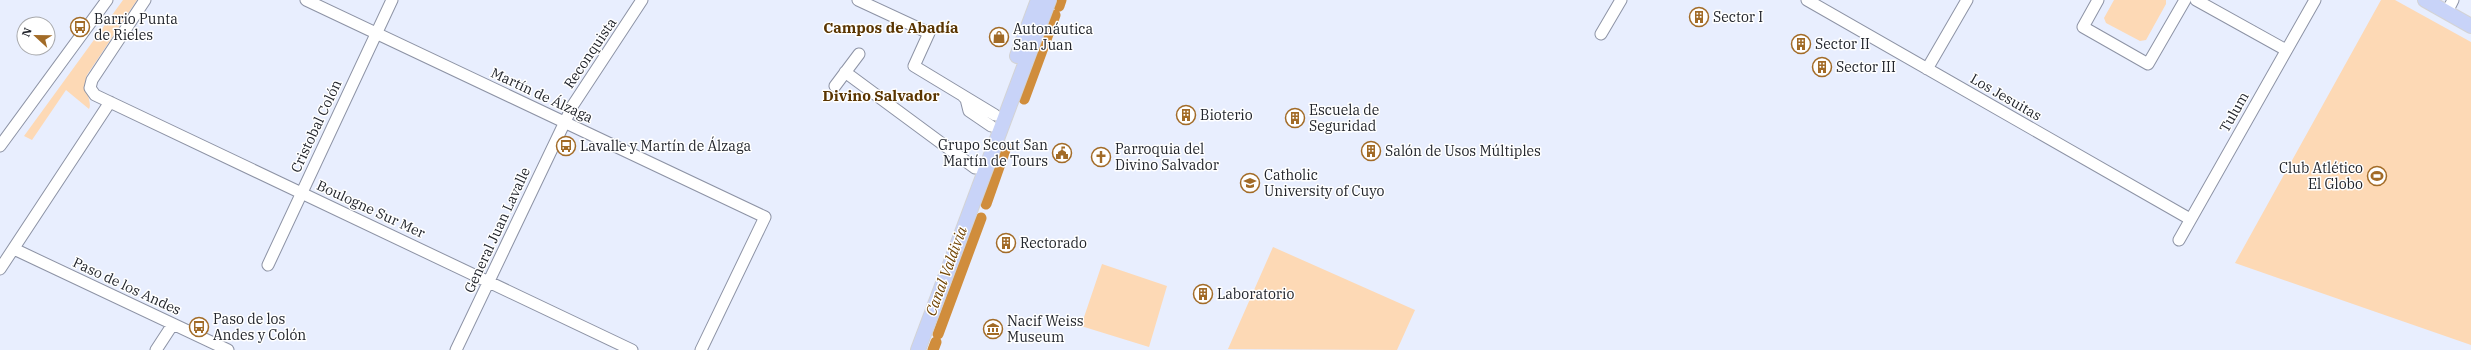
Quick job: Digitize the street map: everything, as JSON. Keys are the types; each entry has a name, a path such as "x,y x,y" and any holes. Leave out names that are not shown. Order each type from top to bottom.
{"main road":[{"path":"908,350 1038,0"},
{"path":"918,350 1049,0"},
{"path":"2425,0 2450,6 2471,26"}],"street":[{"path":"0,146 107,0"},
{"name":"Boulogne Sur Mer","path":"145,0 92,80 90,88 97,96 632,350"},
{"name":"Martín de Álzaga","path":"306,0 765,217 702,350"},
{"name":"Cristobal Colón","path":"268,265 392,0"},
{"name":"Reconquista","path":"565,122 573,105 642,0"},
{"path":"858,0 929,33 914,66 963,96 993,120"},
{"path":"1601,34 1621,0"},
{"name":"Los Jesuitas","path":"1807,0 2190,219"},
{"path":"1927,68 1967,0"},
{"path":"2098,0 2083,27 2148,64 2185,0"},
{"path":"2196,0 2286,50"},
{"name":"Tulum","path":"2178,240 2315,0"},
{"path":"835,86 859,54"},
{"path":"845,72 975,168"},
{"path":"0,269 110,102"},
{"name":"General Juan Lavalle","path":"456,350 565,122"},
{"name":"Paso de los Andes","path":"14,249 228,350"},
{"path":"156,350 173,324"}],"shaded area":[{"path":"123,0 137,0 87,75 86,90 90,103 89,109 66,90 32,140 24,136"},
{"path":"2114,0 2166,0 2166,4 2146,40 2140,41 2106,23 2104,18"},
{"name":"Club Atlético El Globo","path":"2381,0 2395,0 2471,42 2471,345 2235,263"},
{"path":"1273,247 1415,310 1397,350 1228,349"},
{"path":"1102,264 1167,286 1149,347 1081,326"}],"waterway":[{"name":"Canal Valdivia","path":"1059,6 1061,0"},
{"name":"Canal Valdivia","path":"1024,99 1055,15"},
{"name":"Canal Valdivia","path":"986,204 1006,147"},
{"name":"Canal Valdivia","path":"938,334 981,218"},
{"name":"Canal Valdivia","path":"933,350 936,342"}],"place":[{"name":"Sector I","path":"1699,17"},
{"name":"Barrio Punta de Rieles","path":"80,27"},
{"name":"Autonáutica San Juan","path":"999,37"},
{"name":"Sector II","path":"1801,44"},
{"name":"Sector III","path":"1822,67"},
{"name":"Bioterio","path":"1186,115"},
{"name":"Escuela de Seguridad","path":"1295,118"},
{"name":"Lavalle y Martín de Álzaga","path":"566,146"},
{"name":"Salón de Usos Múltiples","path":"1371,151"},
{"name":"Grupo Scout San Martín de Tours","path":"1062,153"},
{"name":"Parroquia del Divino Salvador","path":"1101,157"},
{"name":"Club Atlético El Globo","path":"2377,176"},
{"name":"Catholic University of Cuyo","path":"1250,183"},
{"name":"Rectorado","path":"1006,243"},
{"name":"Laboratorio","path":"1203,294"},
{"name":"Paso de los Andes y Colón","path":"199,327"},
{"name":"Nacif Weiss Museum","path":"993,329"}],"district":[{"name":"Campos de Abadía","path":"891,27"},
{"name":"Divino Salvador","path":"881,95"}]}
